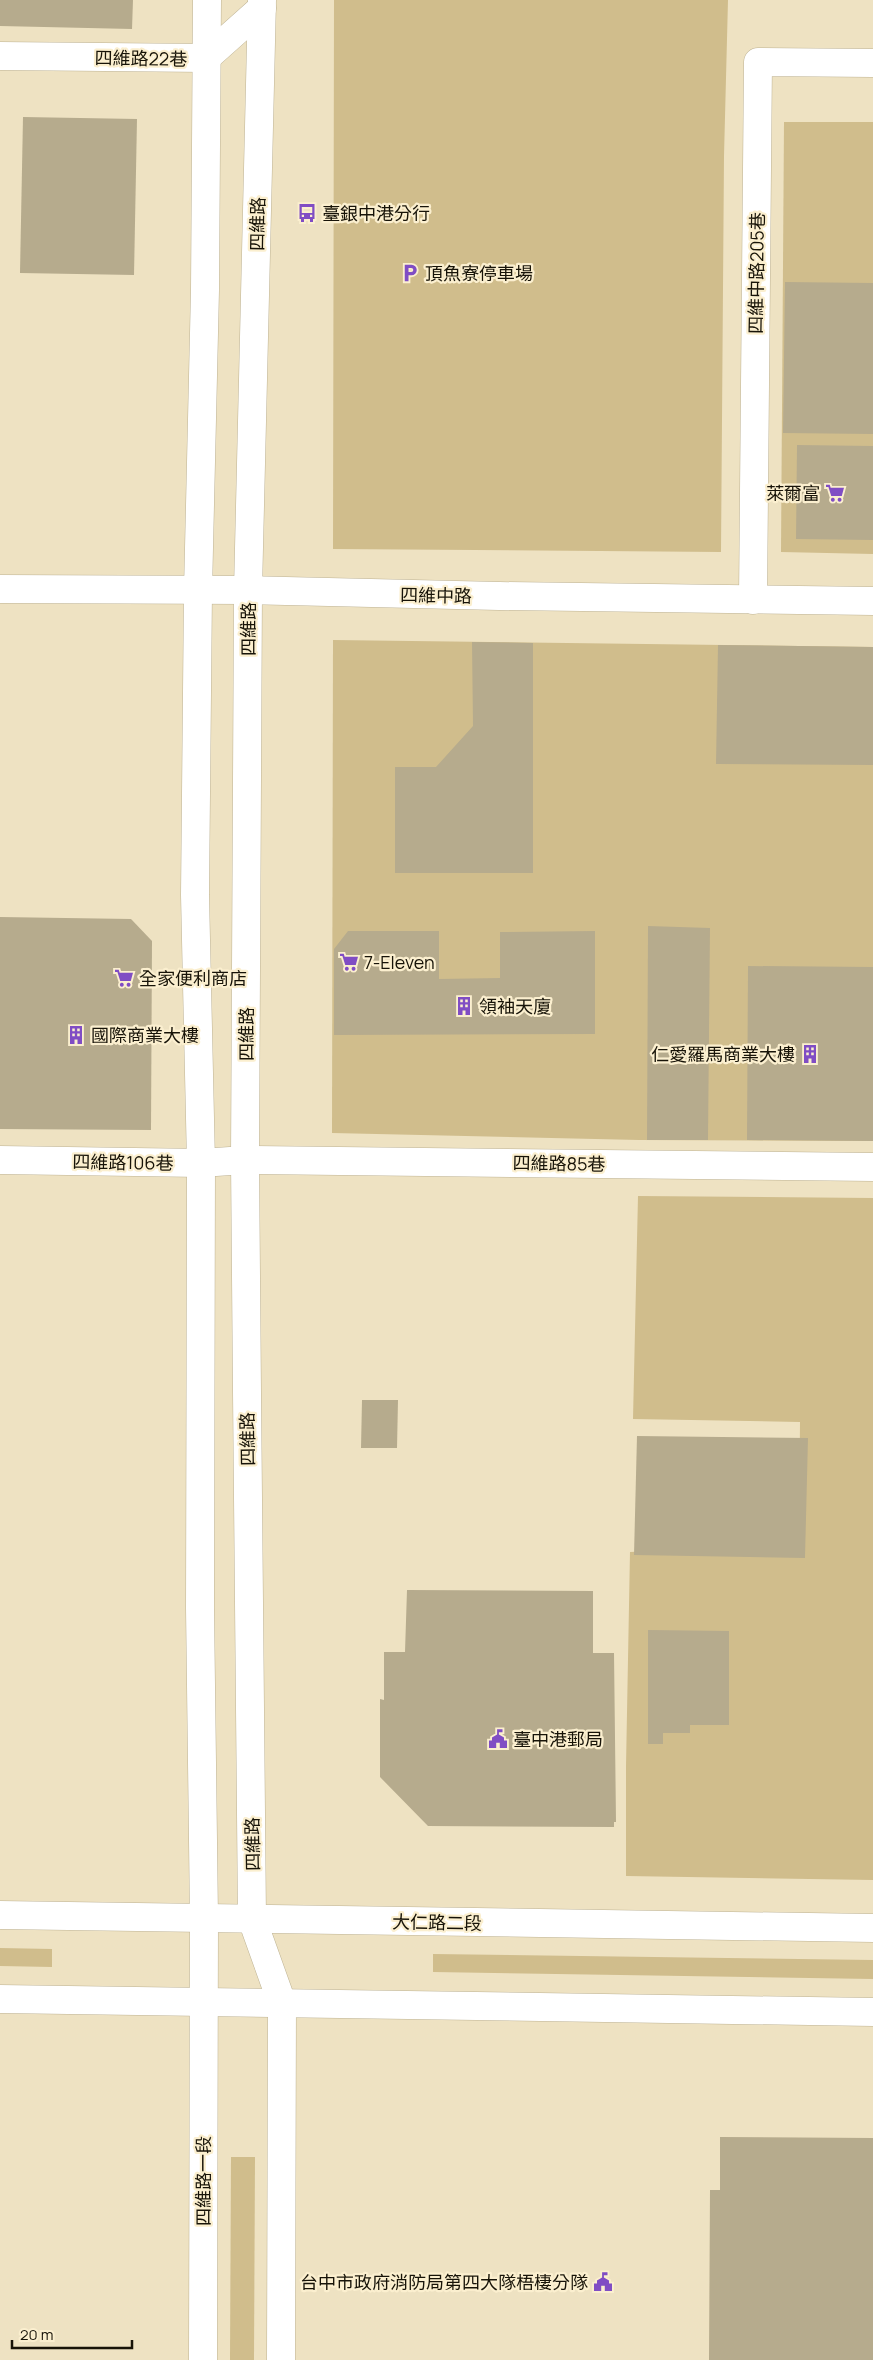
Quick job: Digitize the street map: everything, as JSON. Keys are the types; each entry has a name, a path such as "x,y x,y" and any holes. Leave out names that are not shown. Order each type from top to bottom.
{"street":[{"path":"204,2002 200,1608 201,1163 195,895 198,591 205,290 207,0"},
{"name":"四維路22巷","path":"0,56 206,58 262,4"},
{"name":"四維路","path":"262,4 248,590 245,1160 252,1919 282,2003"},
{"name":"四維中路205巷","path":"753,600 758,62 873,63"},
{"name":"四維中路","path":"0,589 248,590 873,601"},
{"name":"四維路106巷","path":"0,1160 201,1163 245,1160"},
{"name":"四維路85巷","path":"245,1160 873,1167"},
{"name":"大仁路二段","path":"0,1916 873,1928"},
{"path":"0,1999 873,2012"},
{"name":"四維路一段","path":"203,2360 204,2002"},
{"path":"281,2360 282,2003"}],"shaded area":[{"path":"334,0 728,0 724,156 721,552 333,549"},
{"path":"784,122 873,122 873,554 781,552"},
{"path":"333,640 873,647 873,1141 639,1140 332,1133"},
{"path":"638,1196 873,1198 873,1880 626,1876 630,1552 799,1544 800,1422 633,1419"},
{"path":"0,1948 52,1949 52,1967 0,1966"},
{"path":"433,1954 873,1960 873,1979 433,1972"},
{"path":"231,2157 255,2157 254,2360 230,2360"}],"building":[{"path":"0,0 133,0 132,29 0,26"},
{"path":"23,117 137,119 134,275 20,273"},
{"path":"785,282 873,283 873,434 783,433"},
{"name":"萊爾富","path":"797,445 873,446 873,540 796,539"},
{"path":"472,642 533,643 533,873 395,873 395,767 436,767 473,726"},
{"path":"718,645 873,647 873,765 716,764"},
{"name":"國際商業大樓","path":"0,917 131,919 152,941 151,1130 0,1129"},
{"path":"648,926 710,928 708,1140 647,1140"},
{"name":"領袖天廈","path":"348,931 439,931 439,979 500,978 500,932 595,931 595,1034 334,1035 334,949"},
{"name":"仁愛羅馬商業大樓","path":"748,966 873,967 873,1141 747,1140"},
{"path":"362,1400 398,1400 397,1448 361,1448"},
{"path":"637,1436 808,1438 805,1558 634,1555"},
{"name":"臺中港郵局","path":"407,1590 593,1591 593,1653 614,1653 616,1822 614,1822 614,1827 428,1826 380,1777 380,1699 384,1700 384,1652 405,1652"},
{"path":"648,1630 729,1631 729,1725 690,1725 690,1733 663,1733 663,1744 648,1744"},
{"path":"720,2137 873,2138 873,2360 709,2360 710,2190 720,2190"}],"place":[{"name":"臺銀中港分行","path":"307,213"},
{"name":"頂魚寮停車場","path":"410,273"},
{"name":"萊爾富","path":"835,493"},
{"name":"7-Eleven","path":"349,962"},
{"name":"全家便利商店","path":"124,978"},
{"name":"領袖天廈","path":"464,1006"},
{"name":"國際商業大樓","path":"76,1035"},
{"name":"仁愛羅馬商業大樓","path":"810,1054"},
{"name":"臺中港郵局","path":"498,1739"},
{"name":"台中市政府消防局第四大隊梧棲分隊","path":"603,2282"}]}
